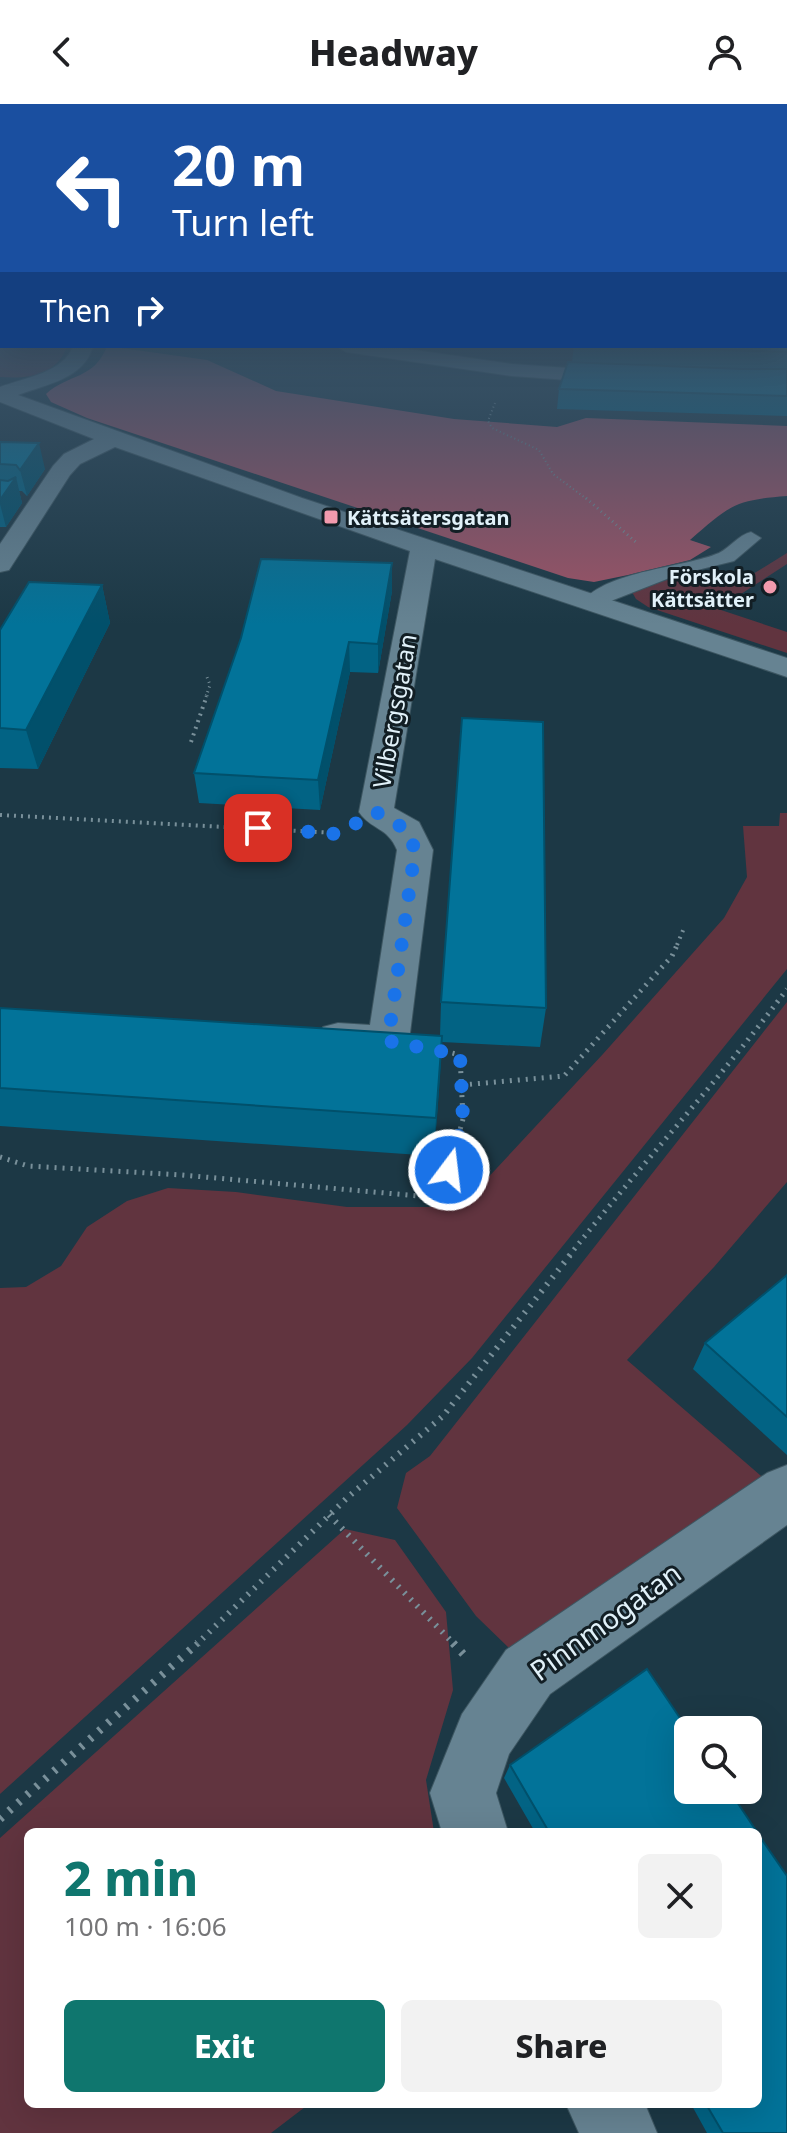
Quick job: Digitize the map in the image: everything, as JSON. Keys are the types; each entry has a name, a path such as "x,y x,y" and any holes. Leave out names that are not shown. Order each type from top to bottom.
{"street":[{"path":"99,436 787,668"},
{"path":"0,564 61,471 72,459 111,440"},
{"name":"Vilbergsgatan","path":"388,1041 415,850 407,830 376,812 424,547"},
{"path":"311,1036 388,1041"},
{"name":"Pinnmogatan","path":"474,1828 463,1793 484,1736 528,1672 787,1492"},
{"path":"606,2108 619,2133"}],"lane":[{"path":"593,602 619,588 671,570 727,557 751,538"}],"path":[{"path":"511,436 539,450 553,474 634,539 645,554 671,570"},
{"path":"191,742 210,685 207,677"},
{"path":"0,815 337,834 376,812"},
{"path":"462,1085 564,1076 672,956 684,928"},
{"path":"0,1819 164,1676 329,1515 443,1416 639,1167 753,1035 787,989"},
{"path":"0,1157 28,1166 182,1175 419,1196 449,1170 463,1119 460,1055 388,1041"},
{"path":"329,1515 508,1701"}],"shaded area":[{"path":"140,436 787,436 787,496 755,500 733,507 690,540 711,547 690,560 628,575 594,582 568,578"},
{"path":"787,553 787,564 718,609 787,632 787,653 648,607 632,592 692,571 748,577"},
{"path":"780,813 787,813 787,969 472,1358 407,1425 0,1794 0,1288 26,1287 61,1266 87,1227 127,1201 168,1188 236,1192 347,1207 435,1207 482,1184 724,918 747,877 743,826 779,826"},
{"path":"787,1002 787,1182 714,1267 627,1360 768,1482 511,1650 476,1616 397,1508 406,1473 430,1456"},
{"path":"345,1529 395,1540 446,1612 453,1690 426,1780 433,1828 24,1828 24,2108 304,2108 271,2133 0,2133 0,1838"}],"building":[{"path":"0,442 39,443 20,470 16,465 0,464"},
{"path":"16,477 0,500 0,480 8,481"},
{"path":"261,559 392,563 378,644 349,642 318,780 194,773 241,638"},
{"path":"29,582 102,585 26,730 0,728 0,630"},
{"path":"462,718 543,722 546,1008 441,1002"},
{"path":"0,1008 442,1036 436,1118 0,1088"},
{"path":"787,1275 787,1417 705,1343"},
{"path":"647,1669 679,1716 674,1716 674,1804 738,1804 754,1828 547,1828 510,1765"},
{"path":"762,1840 787,1876 787,2133 723,2133 708,2108 762,2108"}],"place":[{"name":"Kättsätersgatan","path":"331,517"},
{"name":"Förskola Kättsätter","path":"770,587"}],"route":[{"path":"258,828 337,834 376,812 407,830 415,850 388,1041 460,1055 463,1119 449,1170"}]}
